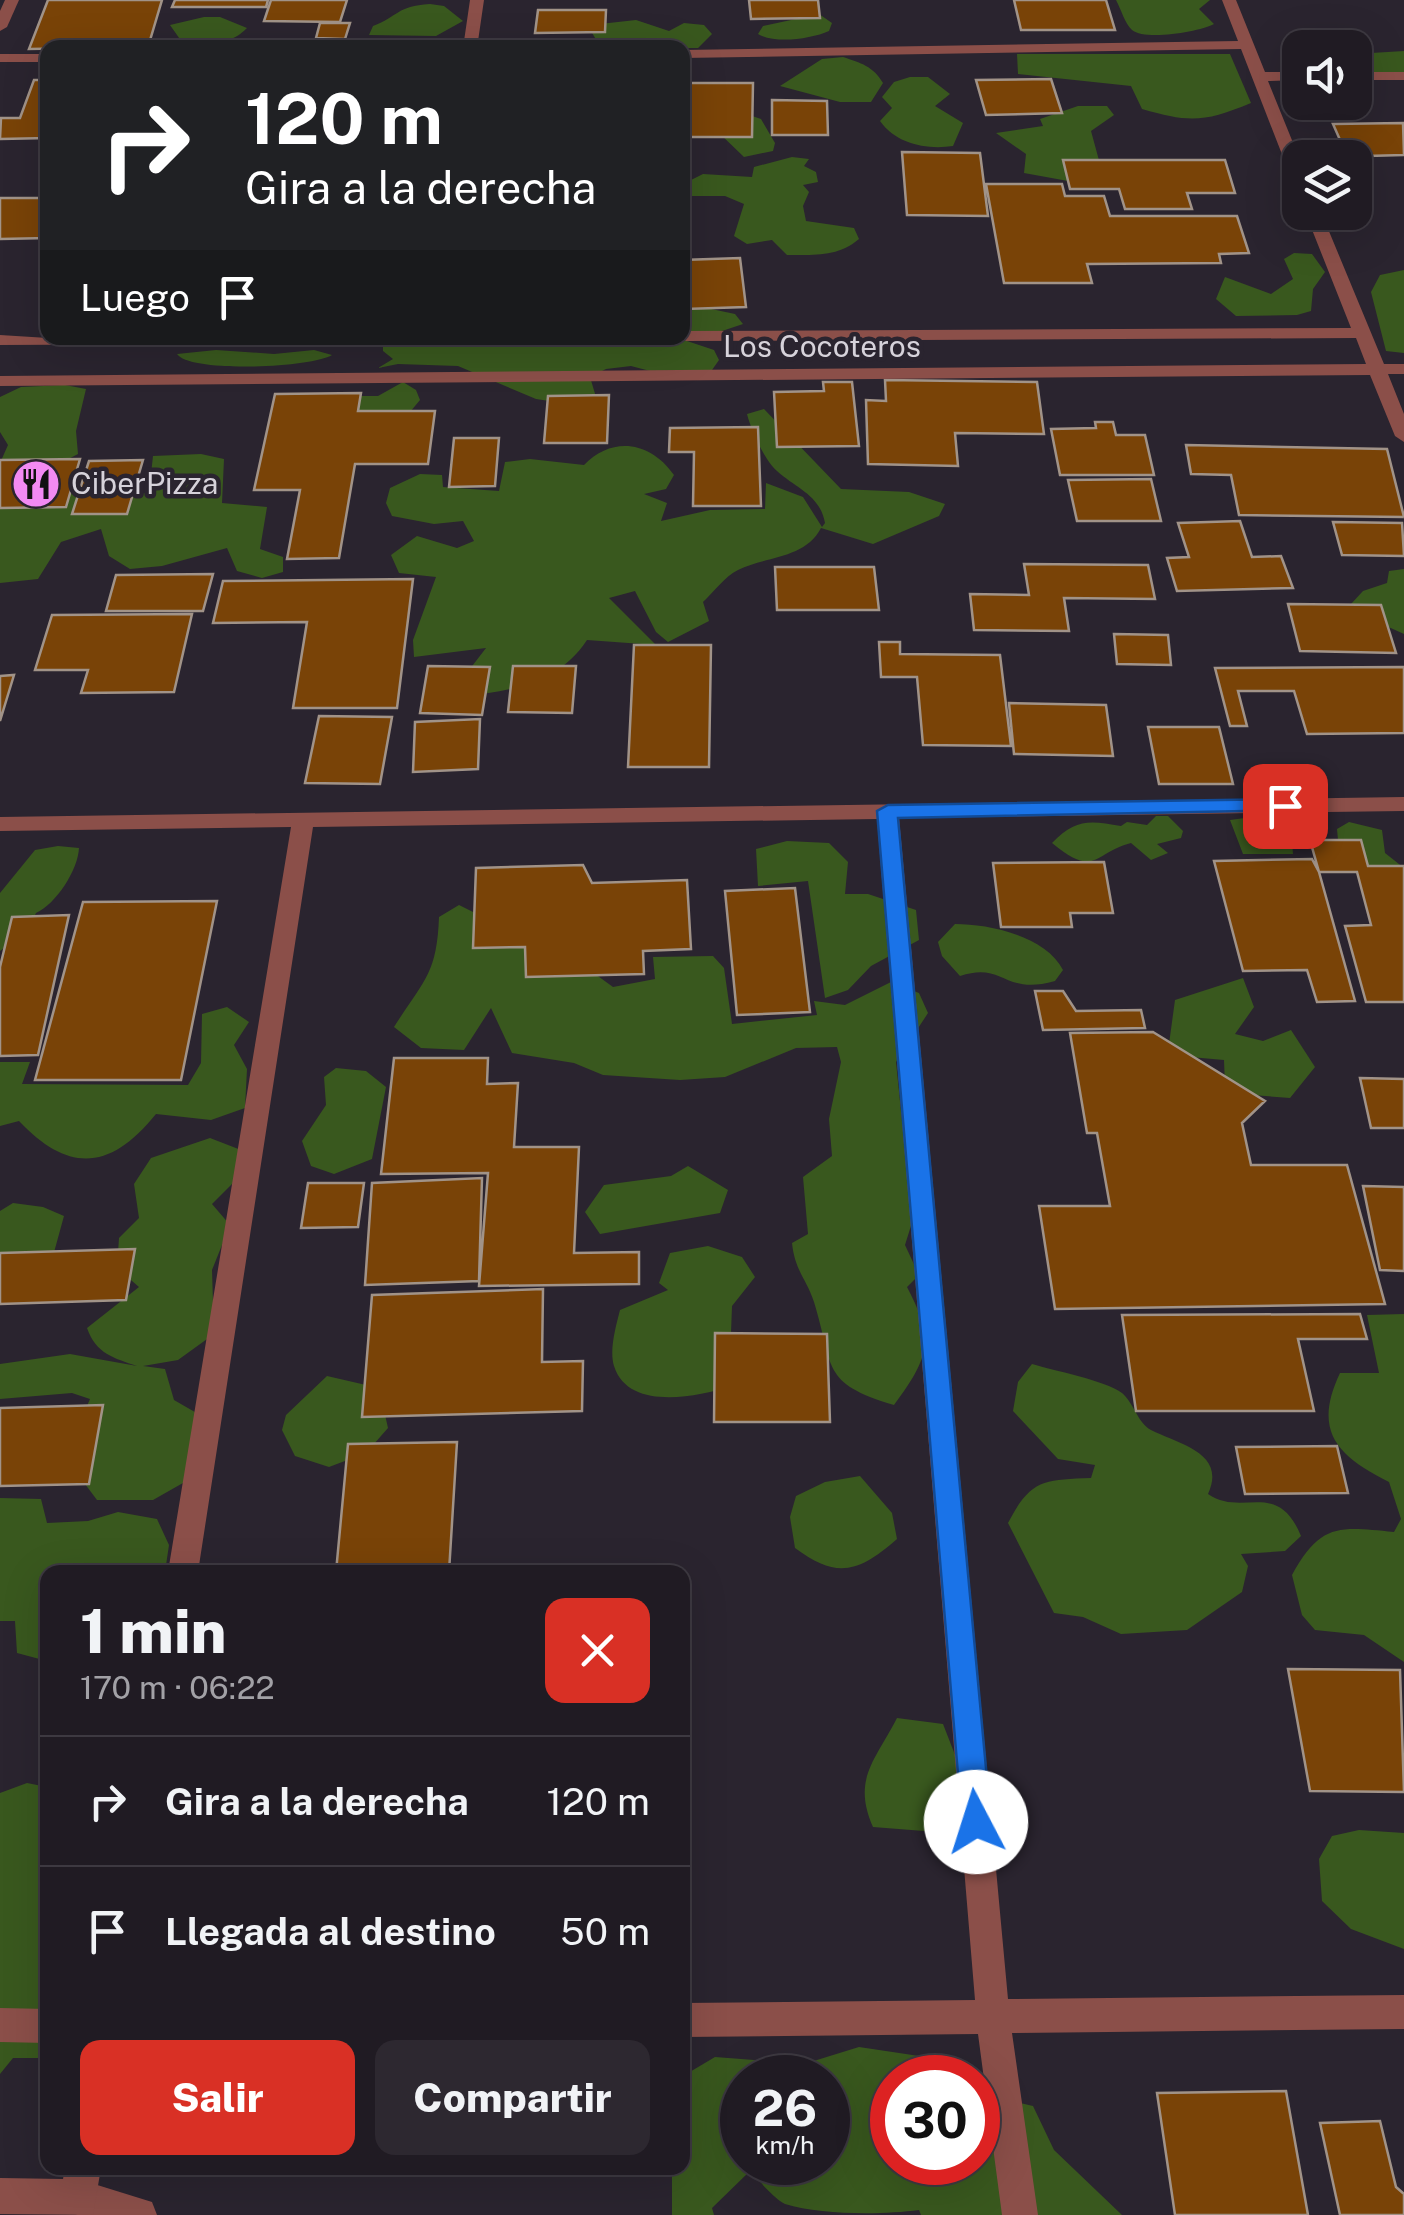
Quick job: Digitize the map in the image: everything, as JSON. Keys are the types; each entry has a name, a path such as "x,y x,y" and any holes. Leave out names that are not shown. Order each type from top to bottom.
{"street":[{"path":"0,27 12,0"},
{"path":"471,40 477,0"},
{"path":"1229,0 1284,140"},
{"path":"690,54 1247,45"},
{"path":"0,58 40,58"},
{"path":"1259,77 1282,76"},
{"path":"1372,76 1404,76"},
{"path":"1319,230 1402,424"},
{"name":"Los Cocoteros","path":"690,336 1360,333"},
{"path":"0,340 40,340"},
{"name":"Los Cocoteros","path":"0,381 1404,369"},
{"path":"0,824 1404,804"},
{"path":"888,811 994,2017 1020,2215"},
{"path":"184,1565 303,819"},
{"path":"690,2020 1404,2012"},
{"path":"0,2025 40,2026"},
{"path":"0,2196 79,2193 139,2215"}],"green space":[{"path":"1116,0 1210,0 1199,9 1214,24 1172,34 1139,33 1127,24"},
{"path":"430,4 444,6 463,21 436,36 369,35 373,26 404,9"},
{"path":"819,14 832,23 829,31 793,39 758,34 763,26"},
{"path":"220,17 247,28 228,40 180,40 170,25"},
{"path":"636,20 669,31 684,23 704,25 712,34 698,48 690,48 690,40 596,40 591,31 600,24"},
{"path":"1404,51 1404,72 1372,73 1372,53"},
{"path":"1017,54 1230,54 1251,103 1209,117 1173,117 1142,109 1131,86 1018,74"},
{"path":"843,57 871,69 883,83 871,102 840,102 780,86 822,59"},
{"path":"928,77 950,94 935,106 963,123 953,146 913,144 894,135 880,121 892,108 882,97 894,82"},
{"path":"1078,106 1107,106 1114,115 1091,131 1100,164 1068,181 1024,173 1026,154 996,133 1043,126 1040,119"},
{"path":"749,115 761,119 775,143 773,151 744,157 717,131"},
{"path":"792,157 809,159 804,166 816,172 818,182 803,185 809,192 803,206 806,221 854,228 859,239 834,252 787,255 772,240 747,244 734,236 744,204 725,196 690,196 690,180 703,174 752,177 754,167"},
{"path":"1294,253 1312,254 1325,272 1313,289 1311,311 1297,315 1236,316 1216,299 1225,277 1271,294 1293,279 1284,259"},
{"path":"1404,270 1404,353 1386,351 1371,292 1380,275"},
{"path":"690,304 735,314 743,324 716,333 690,332"},
{"path":"690,342 714,350 719,360 712,370 650,371 631,366 606,369 590,377 596,397 556,402 536,399 458,366 398,364 378,368 393,359 383,351 383,345"},
{"path":"216,350 274,354 314,350 332,355 301,363 226,366 186,360 177,354"},
{"path":"403,382 416,390 420,400 405,418 353,419 357,396 378,396"},
{"path":"65,385 86,389 76,431 78,454 51,468 0,463 8,445 0,432 0,397 21,387"},
{"path":"764,409 841,489 909,492 945,504 939,516 873,544 821,528 805,546 733,573 703,602 709,621 668,642 656,632 635,591 609,598 656,645 587,640 563,666 518,687 467,696 466,674 486,648 414,657 413,640 436,577 399,573 391,555 417,536 457,548 474,541 463,521 434,524 392,516 386,503 390,488 420,474 442,475 443,487 499,491 505,462 530,459 584,465 607,449 631,446 654,455 674,475 666,489 644,494 667,503 661,521 710,510 765,509 766,483 803,497 822,527 825,523 818,506 772,466 759,445 747,414"},
{"path":"201,454 224,459 222,503 267,507 260,549 283,557 283,572 262,578 237,571 227,548 162,566 130,569 109,556 101,529 61,542 38,579 0,583 0,486 52,480 117,499 149,492 153,456"},
{"path":"1404,569 1404,634 1362,615 1351,604 1363,591 1387,583 1389,571"},
{"path":"1267,815 1280,818 1291,829 1293,854 1243,854 1230,820"},
{"path":"1156,816 1168,816 1183,831 1181,838 1157,844 1168,853 1151,860 1131,843 1086,861 1066,854 1052,843 1068,829 1083,823 1147,825"},
{"path":"1349,822 1382,830 1385,853 1404,868 1361,879 1357,849 1338,840 1337,829"},
{"path":"787,841 829,843 848,862 845,894 868,894 916,910 919,940 871,966 848,990 825,998 808,881 758,886 756,849"},
{"path":"79,848 70,876 51,902 36,913 27,931 0,951 0,893 35,850"},
{"path":"459,905 591,971 613,987 655,979 653,957 713,956 724,968 732,1024 817,1015 814,1001 845,1005 891,982 919,993 928,1013 896,1062 902,1121 916,1143 914,1216 905,1245 919,1275 907,1287 922,1321 924,1348 915,1374 894,1405 853,1389 834,1370 814,1302 793,1253 792,1243 808,1234 803,1177 832,1156 829,1119 841,1062 837,1047 796,1048 725,1077 680,1080 603,1075 574,1063 512,1053 491,1008 464,1050 421,1048 394,1027 432,965 439,917"},
{"path":"955,924 1015,934 1044,948 1063,970 1055,981 1038,984 1014,982 986,973 960,976 942,956 938,942"},
{"path":"1243,978 1254,1007 1235,1034 1263,1041 1291,1030 1315,1067 1290,1098 1239,1094 1225,1086 1224,1060 1190,1057 1169,1044 1175,1000"},
{"path":"227,1007 249,1022 234,1045 247,1069 245,1108 211,1120 156,1114 123,1146 89,1158 55,1150 19,1121 0,1126 0,1062 30,1062 22,1084 188,1085 201,1063 202,1014"},
{"path":"336,1068 366,1071 386,1087 372,1159 334,1174 311,1166 302,1141 326,1105 324,1077"},
{"path":"210,1138 241,1150 243,1173 212,1204 230,1225 212,1270 214,1334 178,1360 143,1366 165,1369 174,1400 200,1415 190,1479 153,1500 97,1500 70,1464 74,1436 90,1399 72,1393 0,1399 0,1364 70,1354 137,1366 101,1349 87,1328 139,1287 117,1268 119,1238 139,1218 134,1184 151,1158"},
{"path":"688,1166 728,1190 720,1213 600,1234 585,1212 604,1185 671,1176"},
{"path":"13,1203 43,1207 64,1216 53,1256 0,1270 0,1211"},
{"path":"708,1246 742,1257 755,1277 732,1306 729,1387 682,1397 633,1390 622,1380 613,1360 620,1310 668,1290 659,1283 670,1253"},
{"path":"1404,1314 1404,1662 1364,1635 1315,1630 1302,1615 1292,1575 1323,1537 1346,1529 1394,1532 1401,1519 1389,1482 1356,1462 1335,1440 1329,1411 1340,1373 1379,1373 1367,1315"},
{"path":"1032,1364 1092,1380 1122,1393 1146,1427 1206,1459 1212,1480 1208,1494 1234,1503 1259,1502 1281,1508 1301,1536 1285,1551 1241,1554 1248,1566 1242,1592 1187,1630 1121,1634 1083,1617 1054,1613 1008,1523 1032,1490 1050,1482 1091,1478 1095,1465 1058,1459 1013,1411 1018,1382"},
{"path":"327,1376 379,1388 388,1428 366,1453 329,1467 295,1456 282,1430 286,1415"},
{"path":"860,1476 892,1513 897,1539 871,1559 847,1568 823,1564 795,1548 790,1517 796,1496 825,1482"},
{"path":"0,1498 41,1499 47,1523 88,1521 118,1512 157,1519 169,1545 166,1565 40,1565 40,1659 17,1653 15,1621 0,1621"},
{"path":"897,1718 943,1724 964,1778 962,1834 873,1827 867,1810 866,1783 874,1759"},
{"path":"27,1783 40,1786 40,2058 13,2058 0,2074 0,1793"},
{"path":"1359,1830 1404,1833 1404,1949 1351,1929 1322,1901 1319,1859 1332,1836"},
{"path":"859,2047 912,2055 870,2055 870,2185 1000,2185 1000,2098 1033,2106 1054,2150 1122,2215 833,2212 785,2204 763,2185 850,2185 850,2055 833,2055"},
{"path":"720,2057 720,2185 736,2185 712,2208 714,2215 672,2215 672,2175 690,2175 690,2072"}],"building":[{"path":"48,0 162,0 150,40 40,40 40,49 29,49"},
{"path":"175,0 268,0 266,7 172,7"},
{"path":"271,0 347,0 340,22 264,21"},
{"path":"749,0 818,0 820,18 751,19"},
{"path":"1014,0 1106,0 1115,30 1021,30"},
{"path":"538,10 606,10 605,32 535,33"},
{"path":"320,23 350,23 345,39 316,38"},
{"path":"1051,79 1062,113 986,115 976,80"},
{"path":"34,80 40,80 40,138 0,139 1,118 20,118"},
{"path":"690,83 753,83 752,137 690,137"},
{"path":"772,100 827,101 828,135 772,135"},
{"path":"1403,123 1404,155 1372,156 1372,140 1340,140 1333,124"},
{"path":"902,152 980,153 988,216 907,215"},
{"path":"1063,160 1225,160 1235,193 1187,193 1192,209 1125,209 1119,189 1070,189"},
{"path":"986,184 1062,184 1065,196 1104,196 1110,216 1237,216 1249,253 1219,254 1221,263 1087,264 1092,283 1004,283"},
{"path":"0,198 40,198 40,238 0,239"},
{"path":"740,258 746,307 690,309 690,260"},
{"path":"885,380 1037,382 1044,434 955,433 958,466 868,464 866,400 886,401"},
{"path":"823,382 852,382 859,446 777,447 774,392 824,391"},
{"path":"361,393 358,411 435,411 428,464 355,464 339,558 287,559 300,490 254,490 275,394"},
{"path":"609,395 607,443 544,443 548,396"},
{"path":"1095,422 1113,422 1116,435 1145,435 1154,475 1060,475 1051,429 1096,428"},
{"path":"758,427 761,506 693,506 694,452 669,452 670,428"},
{"path":"454,438 499,438 495,486 449,487"},
{"path":"1186,445 1387,449 1404,517 1239,515 1231,475 1191,474"},
{"name":"CiberPizza","path":"80,459 66,507 0,508 0,460"},
{"path":"143,460 127,514 72,514 89,461"},
{"path":"1151,479 1161,521 1077,521 1068,480"},
{"path":"1240,521 1252,557 1281,556 1293,588 1177,591 1167,558 1189,557 1178,523"},
{"path":"1333,522 1402,523 1404,556 1342,555"},
{"path":"1024,564 1148,565 1155,599 1064,598 1069,631 974,630 970,594 1029,595"},
{"path":"775,567 874,567 879,610 777,610"},
{"path":"213,574 203,611 106,611 116,575"},
{"path":"413,579 397,708 293,708 307,622 213,623 223,581"},
{"path":"1288,604 1381,605 1396,653 1300,651"},
{"path":"192,614 174,692 81,693 88,670 35,670 52,615"},
{"path":"1114,634 1168,635 1171,665 1117,664"},
{"path":"879,642 900,642 900,654 1000,655 1011,746 923,745 917,677 881,677"},
{"path":"634,645 711,645 709,767 628,767"},
{"path":"428,666 490,667 482,715 420,713"},
{"path":"513,666 576,666 572,713 508,712"},
{"path":"1404,667 1404,733 1307,734 1294,691 1238,691 1247,726 1230,726 1215,668"},
{"path":"14,675 0,721 0,676"},
{"path":"1009,703 1106,705 1113,756 1014,754"},
{"path":"319,716 392,717 380,784 305,783"},
{"path":"480,719 478,769 413,772 415,722"},
{"path":"1148,727 1219,727 1233,784 1159,784"},
{"path":"1310,840 1361,840 1368,866 1404,866 1404,1002 1366,1002 1345,926 1371,925 1357,872 1319,872"},
{"path":"1312,859 1355,1001 1317,1002 1307,970 1243,971 1214,861"},
{"path":"1104,862 1113,913 1070,913 1072,927 1001,927 993,863"},
{"path":"583,865 592,883 687,880 691,949 643,951 644,974 526,977 525,947 473,948 476,868"},
{"path":"795,888 810,1012 737,1015 725,891"},
{"path":"217,901 181,1080 35,1080 83,902"},
{"path":"69,915 38,1055 0,1056 0,967 12,917"},
{"path":"1035,991 1063,991 1076,1011 1141,1010 1145,1028 1043,1030"},
{"path":"1153,1032 1265,1101 1242,1123 1251,1165 1347,1165 1385,1304 1055,1309 1039,1206 1110,1206 1097,1133 1087,1133 1070,1033"},
{"path":"394,1058 488,1058 487,1084 518,1083 514,1147 579,1147 574,1253 639,1252 639,1284 479,1286 488,1173 381,1174"},
{"path":"1360,1078 1404,1079 1404,1128 1371,1128"},
{"path":"482,1178 479,1281 365,1285 372,1183"},
{"path":"308,1183 364,1183 358,1227 301,1228"},
{"path":"1363,1186 1404,1187 1404,1271 1380,1270"},
{"path":"135,1249 126,1300 0,1304 0,1253"},
{"path":"543,1289 542,1362 583,1361 582,1411 362,1417 372,1295"},
{"path":"1360,1314 1367,1339 1298,1339 1314,1411 1136,1411 1122,1315"},
{"path":"715,1333 827,1334 830,1422 714,1422"},
{"path":"103,1405 89,1484 0,1486 0,1408"},
{"path":"457,1442 449,1565 337,1565 348,1444"},
{"path":"1337,1446 1348,1493 1245,1494 1236,1447"},
{"path":"1288,1669 1400,1670 1404,1792 1310,1791"},
{"path":"1286,2091 1308,2215 1175,2215 1157,2093"},
{"path":"1380,2121 1396,2187 1404,2194 1404,2215 1340,2215 1320,2123"}],"place":[{"name":"CiberPizza","path":"36,484"}],"route":[{"path":"976,1822 888,811 1285,806"}]}
